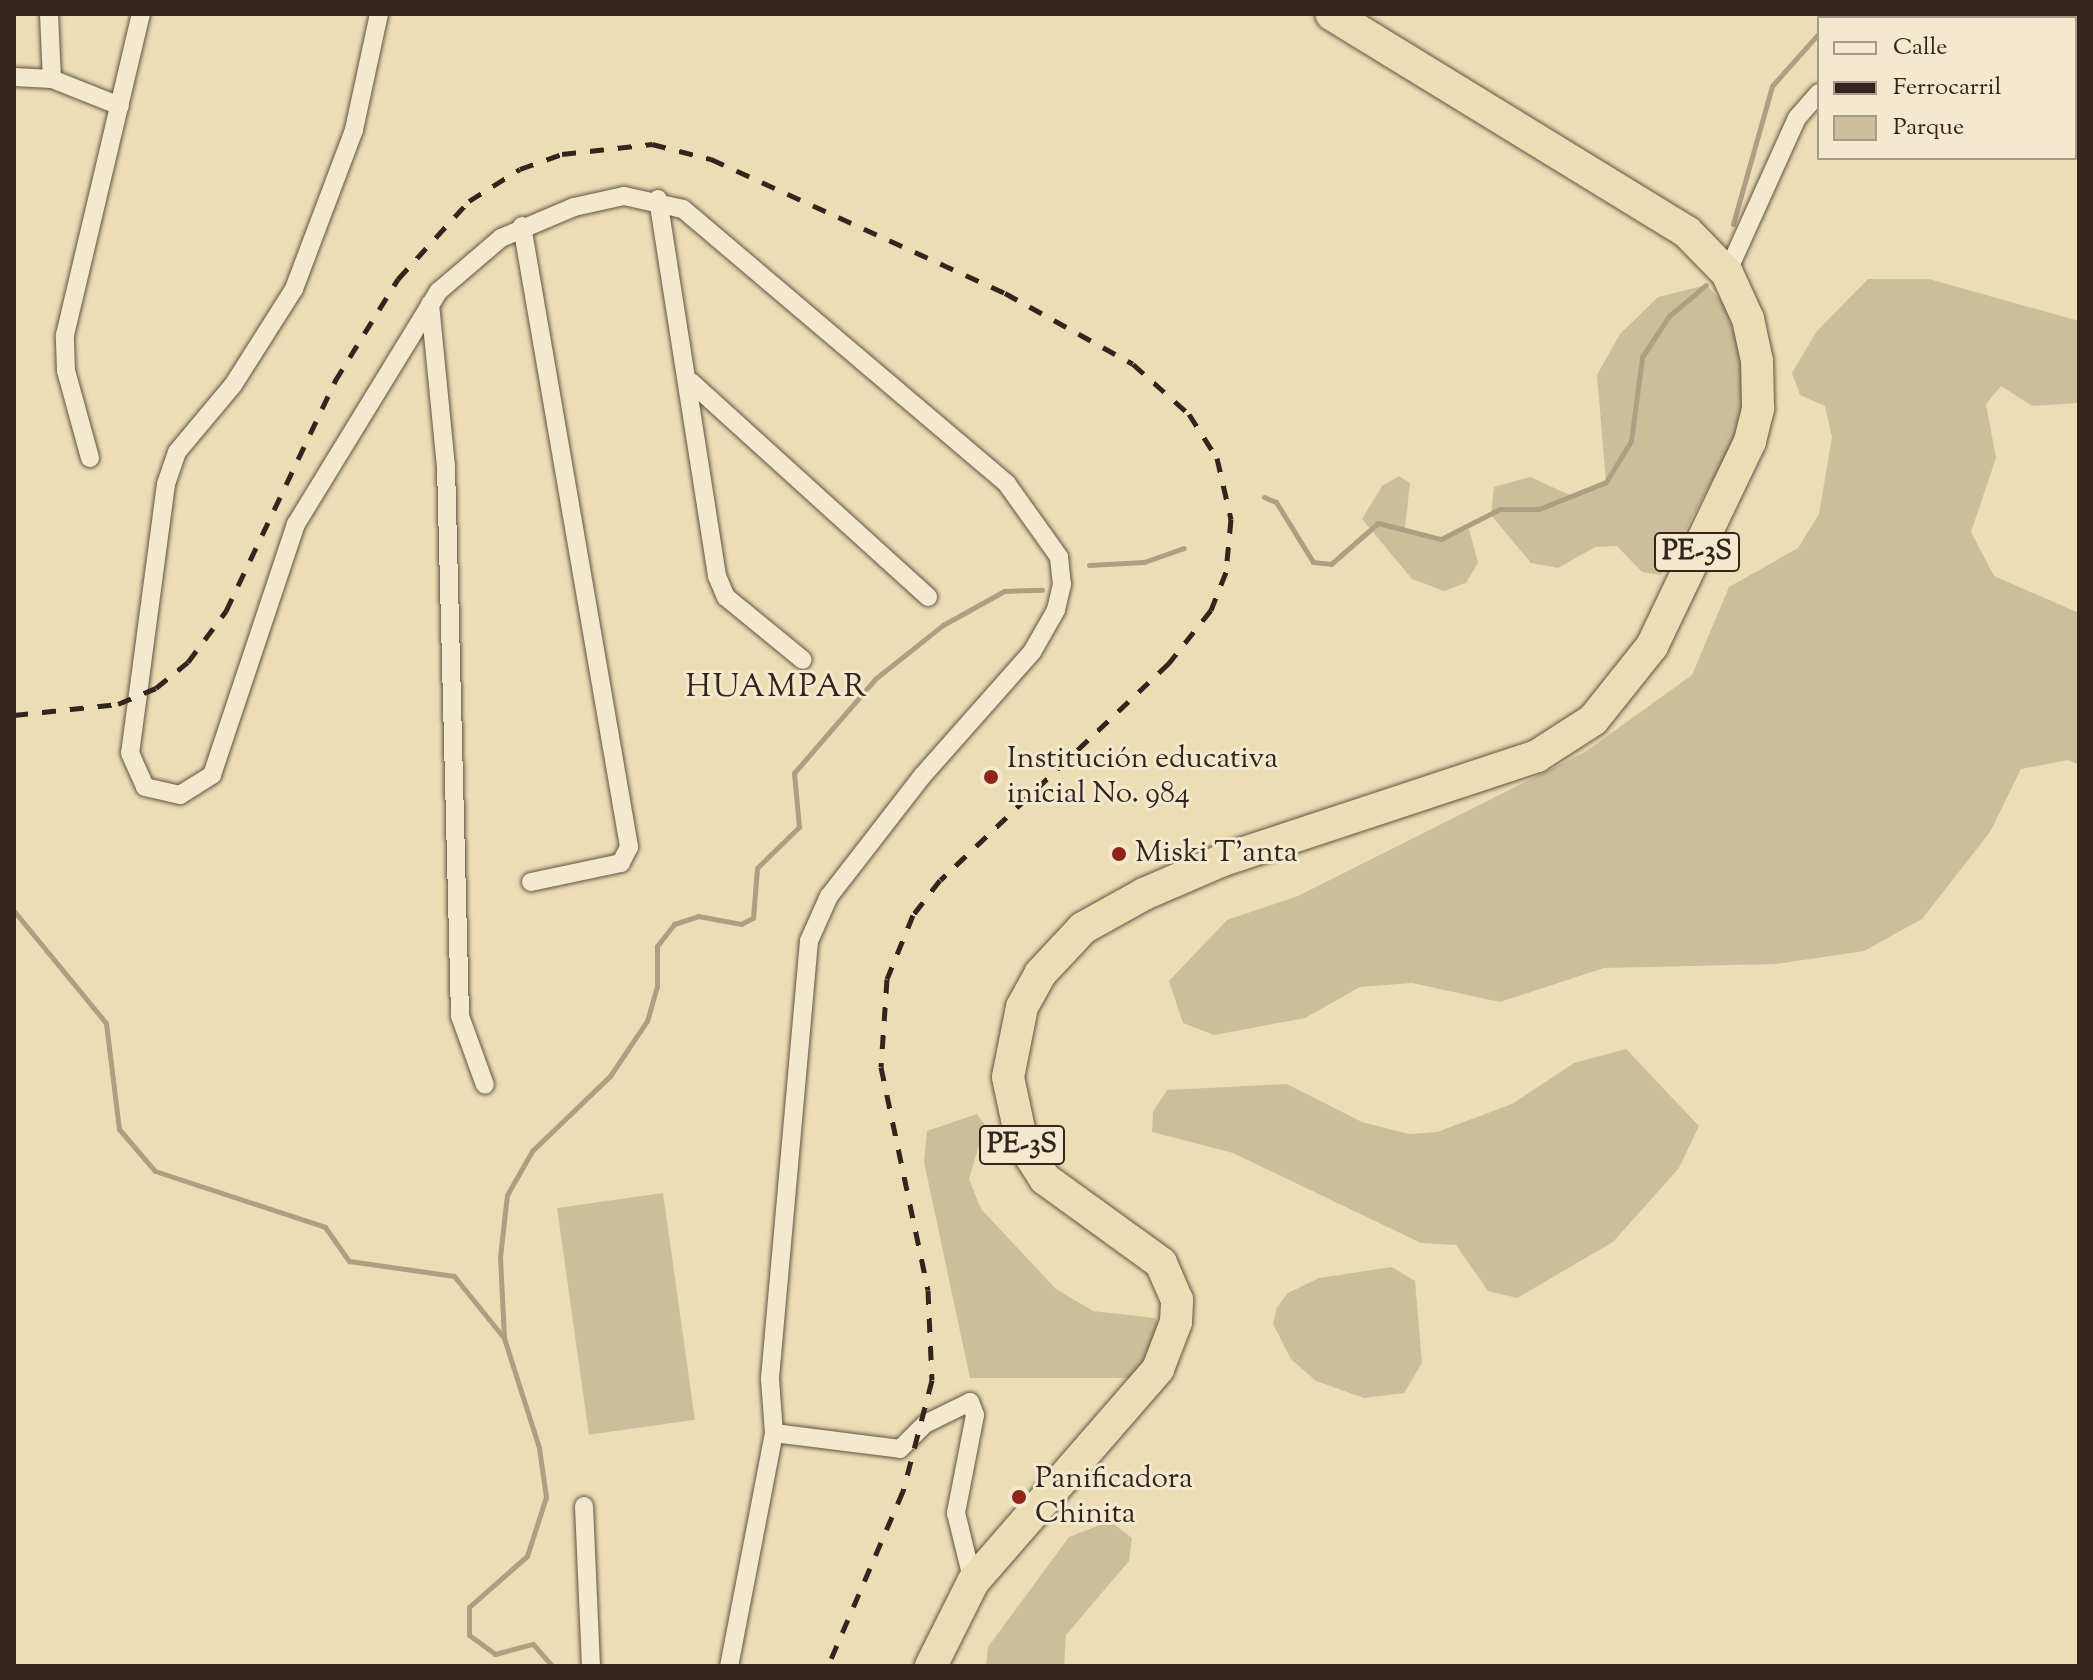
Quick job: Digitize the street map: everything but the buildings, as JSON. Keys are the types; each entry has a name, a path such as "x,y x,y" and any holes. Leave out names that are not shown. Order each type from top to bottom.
{"highway":[{"name":"PE-3S","path":"931,1666 973,1582 1158,1369 1176,1322 1177,1300 1161,1263 1045,1179 1027,1156 1008,1077 1027,994 1083,928 1144,894 1223,860 1537,756 1593,720 1652,646 1750,441 1757,361 1727,273 1687,232 1331,14"}],"street":[{"path":"49,14 52,79"},
{"path":"90,458 66,371 65,335 141,14"},
{"path":"379,14 354,130 294,289 233,385 177,452 166,484 130,753 136,777 158,795 191,792 212,775 296,524 430,304 476,256 522,226 605,199 658,199 713,232 1007,484 1051,539 1062,584 1032,652 848,872 809,941 770,1379 774,1433 729,1666"},
{"path":"14,77 52,79 120,106"},
{"path":"1727,273 1797,118 1817,95"},
{"path":"658,199 691,382 717,576 726,597 803,660"},
{"path":"522,226 629,847 621,863 531,882"},
{"path":"430,304 446,466 460,1016 485,1085"},
{"path":"691,382 928,597"},
{"path":"774,1433 900,1449 925,1424 970,1402 975,1415 956,1513 973,1582"},
{"path":"584,1506 591,1666"}],"green space":[{"path":"1868,279 1929,279 2079,321 2079,403 2032,406 2001,386 1986,404 1996,458 1971,532 1994,576 2079,613 2079,765 2068,760 2021,769 1990,832 1922,919 1864,951 1776,964 1604,968 1500,1002 1412,983 1360,987 1305,1018 1214,1035 1183,1023 1169,981 1227,920 1298,896 1585,752 1692,675 1729,587 1798,548 1819,514 1832,437 1825,406 1800,395 1792,373 1817,331"},
{"path":"1706,285 1725,305 1745,367 1743,424 1661,575 1642,572 1617,546 1595,547 1558,568 1531,563 1491,515 1494,487 1530,477 1572,496 1606,482 1597,375 1620,334 1658,297"},
{"path":"1399,476 1410,483 1405,528 1441,538 1469,529 1478,563 1466,583 1444,591 1412,579 1362,519 1382,486"},
{"path":"1626,1049 1699,1126 1679,1168 1613,1242 1517,1298 1488,1291 1456,1245 1421,1243 1233,1153 1152,1132 1153,1112 1167,1090 1287,1084 1362,1122 1409,1134 1437,1132 1512,1104 1574,1063"},
{"path":"977,1114 985,1125 969,1179 981,1209 1056,1289 1093,1311 1155,1318 1167,1336 1130,1378 970,1378 924,1162 927,1131"},
{"path":"663,1193 695,1420 589,1435 557,1208"},
{"path":"1392,1267 1415,1281 1422,1363 1404,1393 1364,1398 1316,1381 1291,1359 1273,1324 1277,1307 1288,1293 1319,1278"},
{"path":"1110,1521 1132,1538 1129,1561 1066,1635 1064,1666 986,1666 988,1647 1069,1537"}],"waterway":[{"path":"1733,224 1772,86 1817,35"},
{"path":"1264,497 1276,502 1313,562 1331,564 1378,523 1441,539 1500,509 1539,509 1606,482 1631,441 1642,357 1669,316 1706,285"},
{"path":"1089,565 1144,562 1184,548"},
{"path":"504,1337 500,1257 507,1195 532,1151 610,1076 647,1021 657,987 657,946 674,924 698,916 741,924 753,918 757,868 799,827 794,773 875,679 943,625 1004,591 1042,590"},
{"path":"14,911 106,1023 119,1129 155,1171 325,1227 349,1261 454,1276 504,1338 539,1448 546,1497 527,1556 469,1607 469,1635 495,1654 533,1644 552,1666"}],"railway":[{"path":"14,715 118,704 156,688 188,662 226,611 335,381 398,279 469,201 520,169 562,154 652,144 711,159 1005,293 1133,364 1189,414 1217,458 1231,519 1226,572 1211,610 1169,663 940,880 913,915 887,979 881,1067 928,1290 932,1380 903,1491 828,1666"}],"place":[{"name":"Institución educativa inicial No. 984","path":"991,777"},
{"name":"Miski T'anta","path":"1119,854"},
{"name":"Panificadora Chinita","path":"1019,1497"}],"district":[{"name":"HUAMPAR","path":"777,688"}]}
